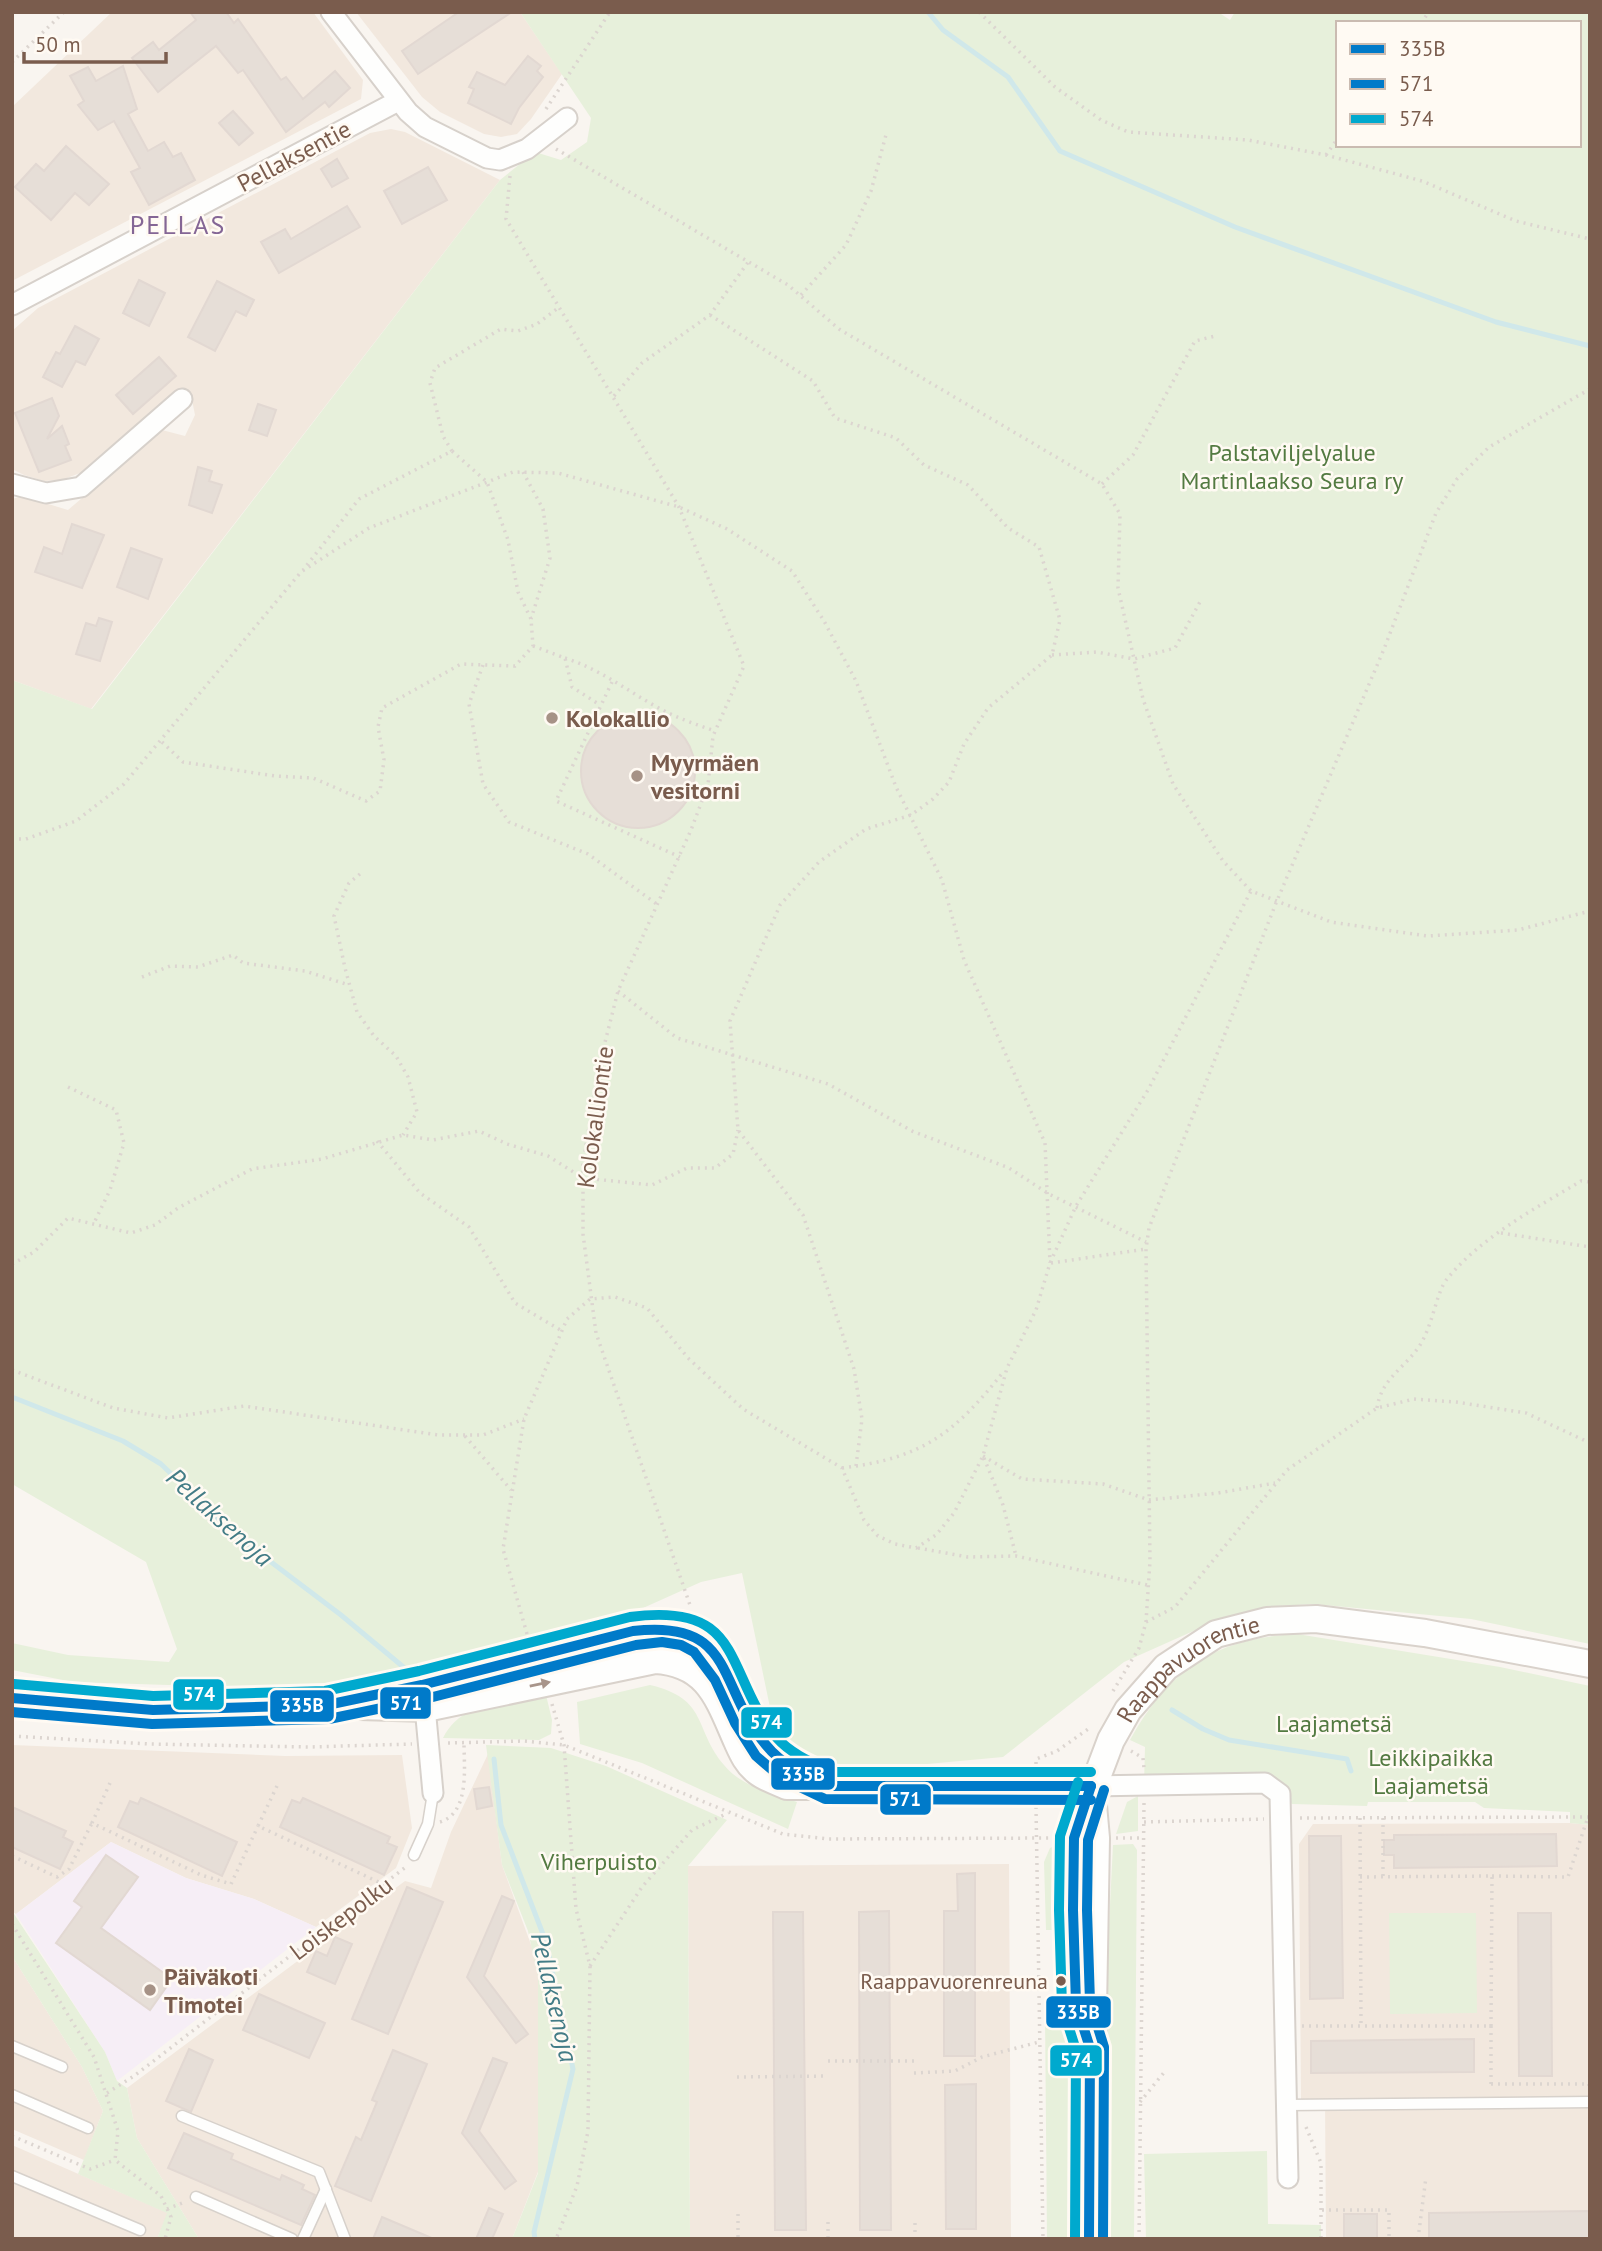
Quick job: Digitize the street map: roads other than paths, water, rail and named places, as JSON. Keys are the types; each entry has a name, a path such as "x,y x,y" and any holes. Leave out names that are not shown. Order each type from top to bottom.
{"main road":[{"name":"Raappavuorentie","path":"1091,1786 1100,1734 1174,1661 1216,1634 1268,1621 1316,1619 1425,1633 1590,1664"},
{"path":"424,1696 656,1625 677,1627 698,1635 723,1663 759,1737 774,1755 794,1770 829,1786"},
{"path":"12,1698 69,1706 153,1710 327,1705 424,1696 655,1660 675,1661 693,1669 707,1682 745,1759 758,1772 787,1786 1091,1786 1085,1838 1090,2048 1088,2239"}],"street":[{"path":"331,12 398,101 425,127 487,158 511,157 567,118"},
{"name":"Pellaksentie","path":"14,303 398,101"},
{"path":"12,484 46,493 81,487 182,399"},
{"path":"424,1696 433,1793"},
{"path":"1091,1786 1265,1783 1280,1794 1283,1819 1288,2178"}],"lane":[{"path":"414,1855 428,1824 433,1793"},
{"path":"12,2046 62,2067"},
{"path":"12,2095 88,2127"},
{"path":"1287,2105 1589,2102"},
{"path":"182,2116 319,2172 345,2239"},
{"path":"12,2176 140,2230"},
{"path":"303,2239 326,2189"},
{"path":"196,2197 292,2239"}],"waterway":[{"path":"928,12 943,30 1008,77 1060,151 1235,227 1496,322 1590,346"},
{"name":"Pellaksenoja","path":"12,1397 123,1441 161,1464 230,1531 341,1615 407,1670"},
{"path":"1172,1710 1203,1729 1229,1740 1347,1759 1351,1771"},
{"name":"Pellaksenoja","path":"494,1759 501,1825 546,1942 573,2069 534,2232 535,2239"}],"place":[{"name":"Kolokallio","path":"552,718"},
{"name":"Myyrmäen vesitorni","path":"637,776"},
{"name":"Raappavuorenreuna","path":"1061,1981"},
{"name":"Päiväkoti Timotei","path":"150,1990"}],"district":[{"name":"PELLAS","path":"178,224"}],"park label":[{"name":"Palstaviljelyalue Martinlaakso Seura ry","path":"1292,466"},
{"name":"Laajametsä","path":"1334,1723"},
{"name":"Leikkipaikka Laajametsä","path":"1431,1771"},
{"name":"Viherpuisto","path":"599,1861"}]}
